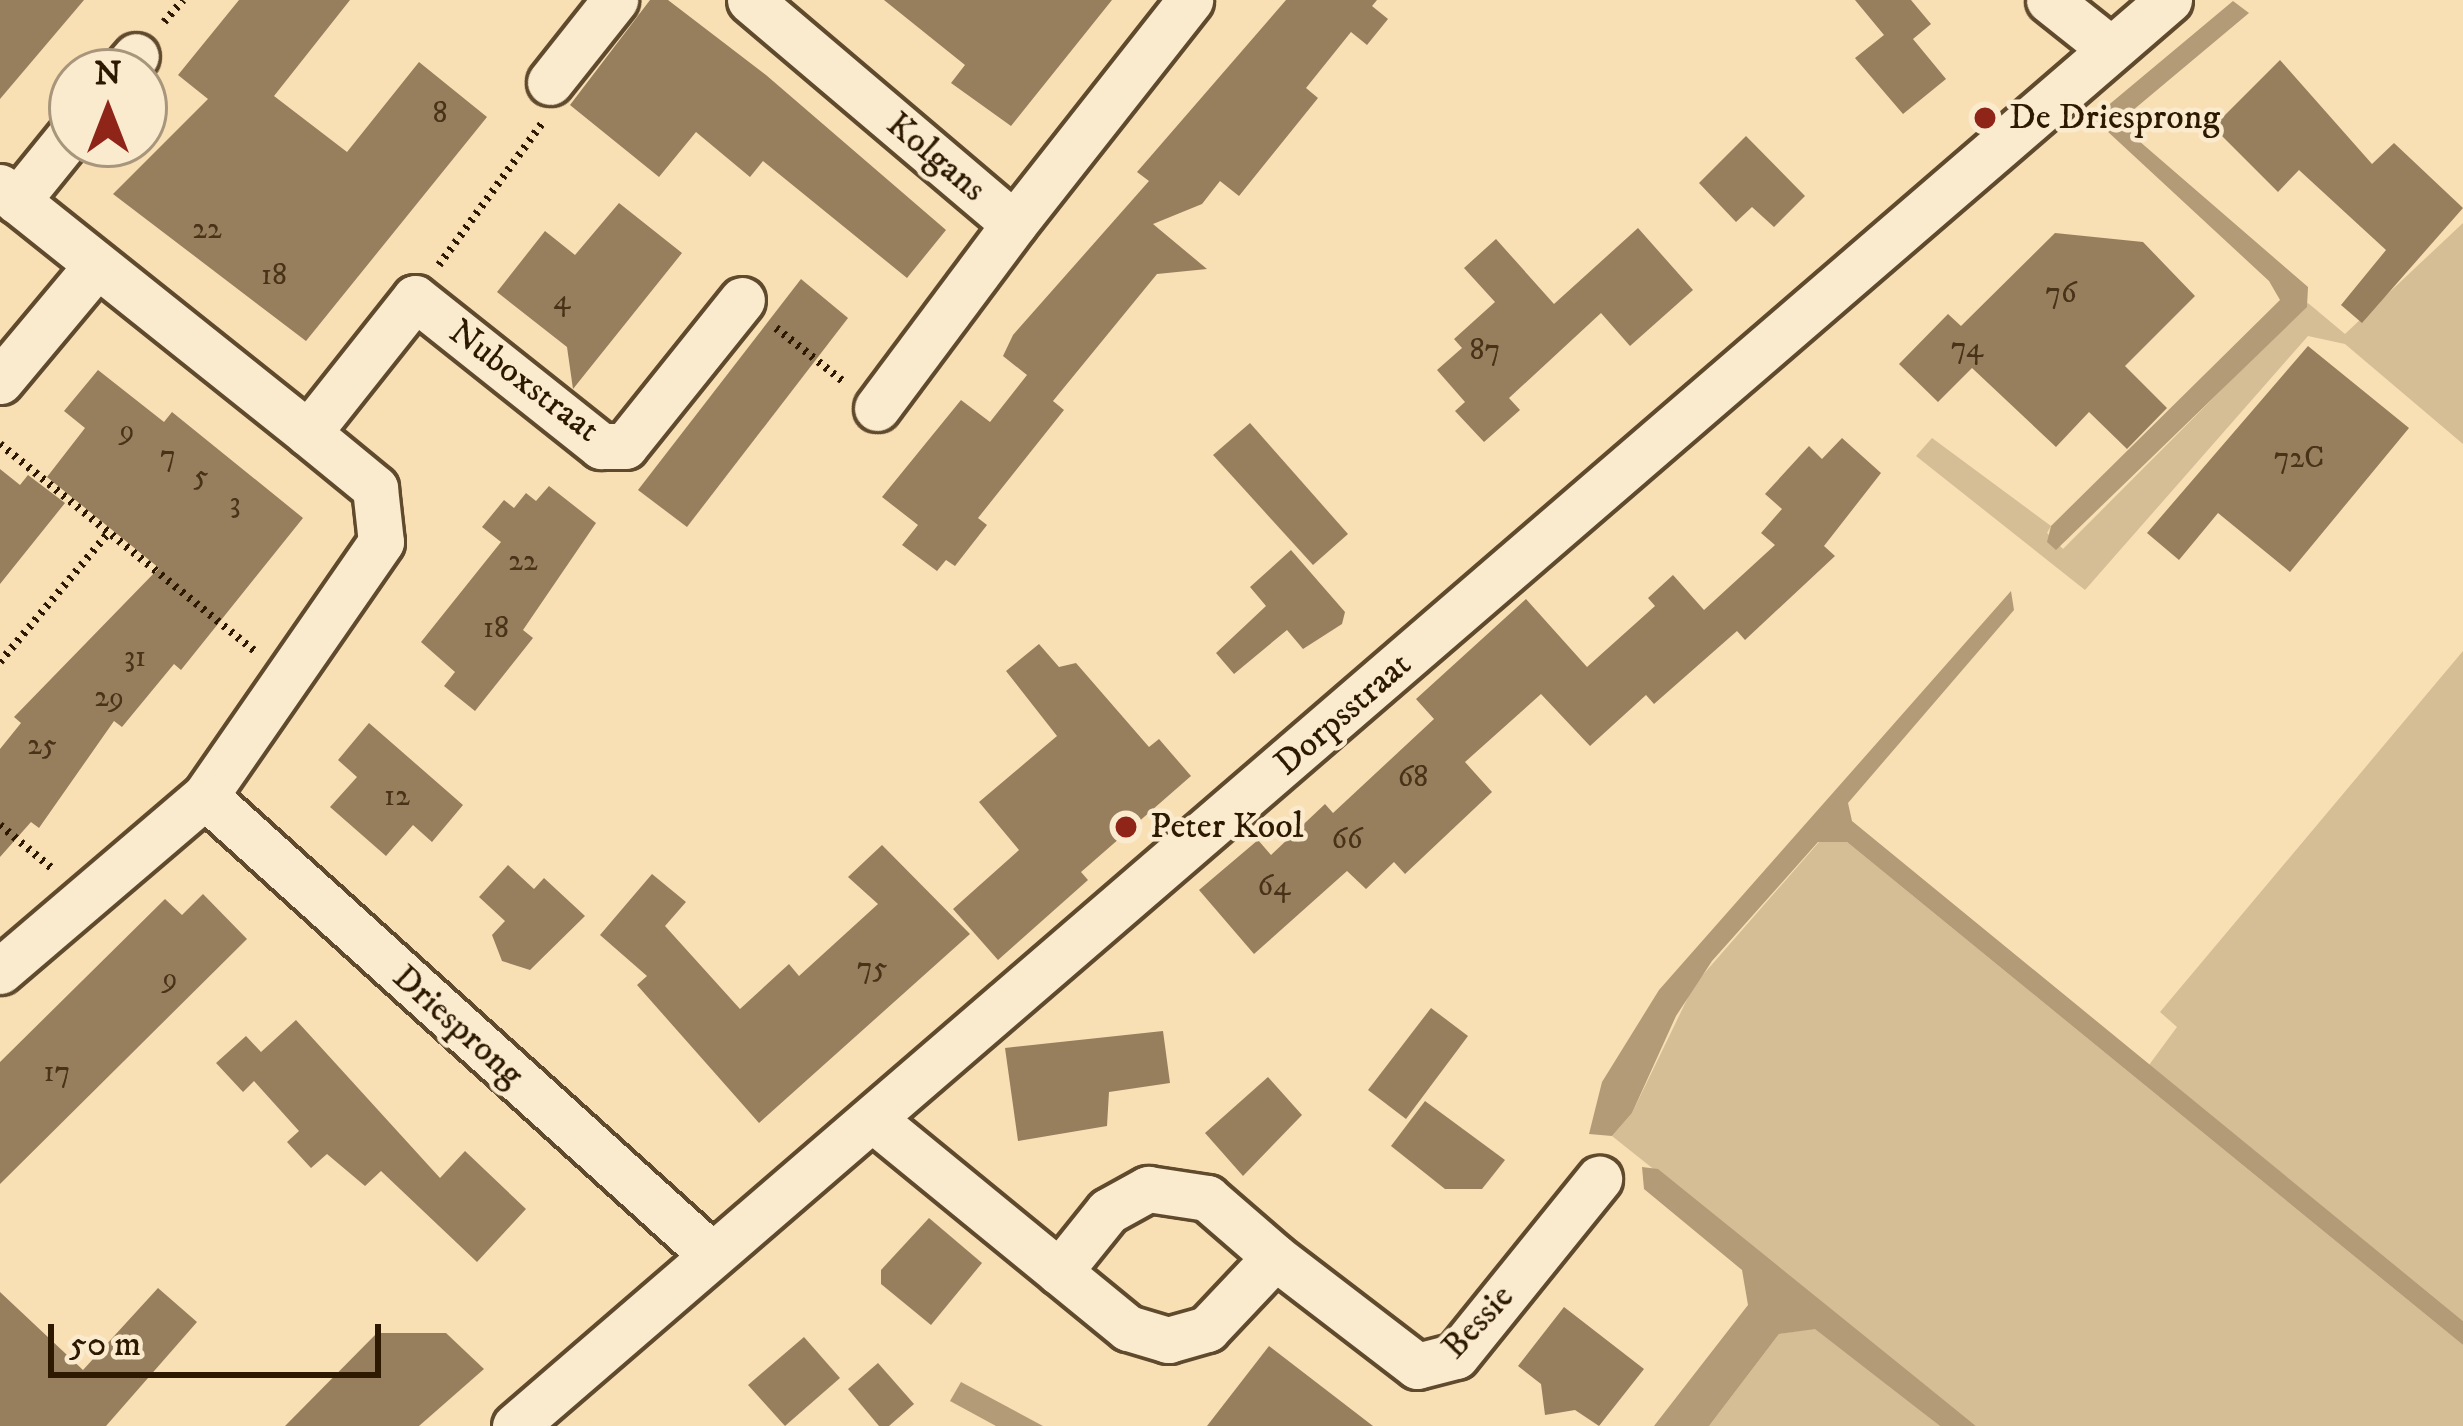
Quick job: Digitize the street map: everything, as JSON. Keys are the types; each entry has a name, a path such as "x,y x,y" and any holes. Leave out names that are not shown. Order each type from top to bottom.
{"street":[{"path":"550,82 615,0"},
{"name":"Kolgans","path":"750,0 1014,224 1190,0"},
{"path":"2049,0 2108,47"},
{"name":"Dorpsstraat","path":"515,1426 875,1121 2108,47 2169,0"},
{"path":"0,970 205,796 381,542 375,488 8,194 48,156"},
{"path":"877,408 1014,224"},
{"path":"0,381 97,265"},
{"name":"Nuboxstraat","path":"308,433 416,298 601,446 626,446 742,300"},
{"name":"Driesprong","path":"205,796 712,1255"},
{"path":"875,1121 1128,1328 1168,1340 1223,1317 1275,1257"},
{"name":"Bessie","path":"1059,1272 1108,1211 1148,1189 1208,1198 1403,1360 1438,1366 1456,1356 1599,1179"}],"path":[{"name":"Nuboxstraat","path":"416,298 553,109 550,82"},
{"path":"742,300 877,408"},
{"path":"0,444 288,677"},
{"path":"0,662 109,532"},
{"path":"0,825 85,895"}],"shaded area":[{"path":"2233,1 2249,13 2132,111 2131,134 2308,287 2307,307 2056,550 2047,542 2051,526 2280,300 2269,281 2093,118"},
{"path":"2463,223 2463,444 2345,344 2308,336 2085,590 1916,456 1932,438 2051,526 2047,533 2063,549 2308,303 2345,334"},
{"path":"2011,591 2014,610 1848,803 1852,821 2463,1321 2463,1345 1847,842 1818,842 1712,961 1676,1016 1632,1113 1612,1136 1589,1134 1602,1082 1659,990"},
{"path":"2463,651 2463,1321 2149,1065 2177,1027 2160,1012"},
{"path":"1819,842 1847,842 2463,1345 2463,1426 1976,1426 1612,1136 1632,1113 1694,985"},
{"path":"1642,1167 1658,1169 1976,1426 1940,1426 1815,1329 1779,1334 1709,1426 1654,1426 1748,1305 1742,1270 1644,1189"},
{"path":"1815,1328 1940,1426 1709,1426 1779,1334"},
{"path":"961,1382 1043,1426 996,1426 950,1401"}],"building":[{"path":"0,0 84,0 0,99"},
{"path":"239,0 350,0 274,96 347,152 419,62 487,117 306,341 113,194 139,168 168,168 168,139 208,99 178,75"},
{"path":"650,0 668,0 766,75 946,230 907,278 763,161 750,177 696,132 659,177 570,105"},
{"path":"884,0 1112,0 1011,126 951,83 965,65"},
{"path":"1286,0 1377,0 1372,6 1388,19 1367,45 1351,32 1306,88 1318,98 1239,196 1220,181 1202,204 1153,224 1207,269 1157,274 1053,401 1064,410 978,518 987,525 955,566 946,560 937,571 902,545 918,525 882,497 961,400 990,422 1027,375 1003,356 1013,335 1149,181 1137,172"},
{"path":"1855,0 1911,0 1931,24 1913,39 1946,79 1903,114 1855,58 1884,35"},
{"path":"2280,60 2372,164 2394,143 2463,208 2362,323 2341,305 2386,250 2299,170 2278,192 2213,127"},
{"path":"1746,136 1805,196 1774,227 1752,207 1736,222 1699,183"},
{"path":"619,203 682,253 573,389 567,347 497,292 545,231 575,255"},
{"path":"1638,228 1693,290 1630,346 1601,313 1509,398 1520,410 1484,442 1455,411 1465,402 1437,370 1462,348 1454,339 1495,302 1464,268 1496,239 1554,304"},
{"path":"2055,233 2143,242 2195,296 2125,366 2167,408 2127,449 2089,412 2056,447 1972,368 1938,402 1899,364 1948,314 1961,326"},
{"path":"801,279 848,318 687,527 638,490"},
{"path":"2308,346 2409,428 2290,572 2218,513 2179,560 2147,533"},
{"path":"98,370 164,422 172,412 303,518 181,670 174,664 122,727 114,721 39,828 31,822 0,857 0,749 21,723 14,717 159,568 47,477 85,428 64,411"},
{"path":"1250,423 1348,534 1313,565 1213,455"},
{"path":"1842,438 1881,473 1824,546 1835,556 1745,640 1737,631 1654,704 1646,695 1590,746 1541,694 1465,762 1492,792 1405,874 1394,862 1366,889 1347,871 1254,954 1199,890 1258,840 1271,855 1325,804 1333,813 1434,719 1416,699 1526,599 1587,667 1655,606 1648,598 1673,575 1704,610 1775,545 1761,533 1782,509 1765,494 1809,446 1822,459"},
{"path":"0,469 20,485 28,475 65,503 0,584"},
{"path":"549,486 596,523 523,630 533,638 475,711 444,686 455,672 421,642 501,542 482,527 504,500 514,508 526,493 536,501"},
{"path":"1291,550 1345,612 1342,624 1303,649 1287,630 1234,674 1216,653 1266,606 1250,587"},
{"path":"1039,644 1059,667 1076,663 1149,747 1159,739 1191,776 1081,872 1088,880 998,960 953,909 1019,850 979,802 1057,736 1006,671"},
{"path":"369,723 463,805 432,842 413,825 386,856 330,807 357,777 338,760"},
{"path":"882,845 970,934 759,1123 637,985 647,976 600,935 652,874 686,902 665,926 740,1009 789,964 799,976 878,904 848,877"},
{"path":"508,865 534,889 544,878 585,916 530,970 502,961 492,935 505,921 479,897"},
{"path":"203,894 247,939 0,1184 0,1062 165,899 182,915"},
{"path":"1431,1008 1468,1036 1406,1119 1368,1090"},
{"path":"296,1020 440,1178 465,1151 526,1209 477,1262 381,1171 365,1186 327,1154 311,1168 287,1142 299,1131 254,1081 243,1092 216,1063 246,1036 261,1052"},
{"path":"1163,1031 1170,1083 1109,1092 1107,1126 1018,1141 1005,1048"},
{"path":"1268,1077 1302,1115 1243,1176 1205,1133"},
{"path":"1425,1101 1505,1160 1482,1189 1445,1189 1391,1146"},
{"path":"929,1218 982,1263 931,1325 881,1284 881,1270"},
{"path":"158,1288 197,1322 106,1426 0,1426 0,1292 83,1370"},
{"path":"1564,1307 1644,1369 1599,1426 1575,1410 1545,1415 1541,1384 1518,1366"},
{"path":"377,1333 446,1333 484,1369 419,1426 285,1426"},
{"path":"804,1337 840,1378 785,1426 748,1385"},
{"path":"1269,1346 1373,1426 1207,1426"},
{"path":"878,1363 914,1404 889,1426 879,1426 848,1389"}],"place":[{"name":"De Driesprong","path":"1985,118"},
{"name":"Peter Kool","path":"1126,827"}]}
